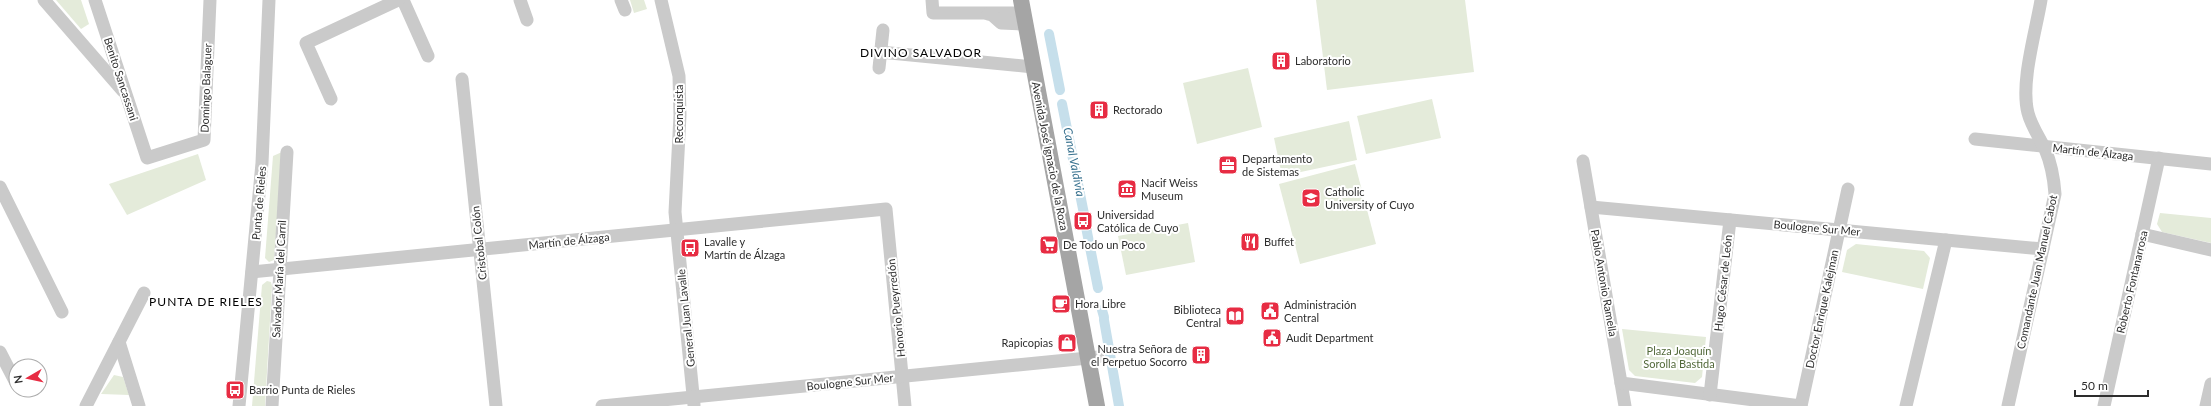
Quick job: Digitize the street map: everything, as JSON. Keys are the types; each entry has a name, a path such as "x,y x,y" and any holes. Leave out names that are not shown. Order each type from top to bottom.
{"main road":[{"name":"Avenida José Ignacio de la Roza","path":"1025,9 1033,66 1094,358 1106,406"},
{"name":"Avenida José Ignacio de la Roza","path":"1025,9 1094,358 1097,406"}],"street":[{"path":"44,0 126,95"},
{"name":"Benito Sancassani","path":"95,0 147,158"},
{"name":"Domingo Balaguer","path":"147,158 204,140 210,0"},
{"name":"Punta de Rieles","path":"239,406 262,162 269,0"},
{"path":"331,99 306,43 398,0"},
{"path":"403,0 428,56"},
{"path":"520,0 527,20"},
{"name":"Reconquista","path":"661,0 679,76 680,115 675,212 677,230"},
{"path":"932,0 934,14 988,14 1025,9"},
{"name":"Comandante Juan Manuel Cabot","path":"2008,406 2055,194 2051,169 2044,146 2028,114 2026,101 2026,86 2041,0"},
{"path":"879,68 883,30"},
{"path":"880,52 1033,66"},
{"name":"Cristobal Colón","path":"462,79 496,406"},
{"name":"Martín de Álzaga","path":"1975,140 2211,164"},
{"name":"Salvador María del Carril","path":"272,406 287,152"},
{"name":"Roberto Fontanarrosa","path":"2104,406 2159,158"},
{"name":"Pablo Antonio Ramella","path":"1583,161 1625,406"},
{"path":"0,188 62,312"},
{"name":"Doctor Enrique Kalejman","path":"1801,406 1848,189"},
{"name":"Boulogne Sur Mer","path":"1591,207 2043,249"},
{"name":"Martín de Álzaga","path":"252,272 886,209"},
{"name":"Honorio Pueyrredón","path":"886,209 905,406"},
{"name":"Hugo César de León","path":"1710,395 1730,220"},
{"name":"General Juan Lavalle","path":"677,230 694,402"},
{"path":"2142,234 2211,250"},
{"path":"1906,406 1946,240"},
{"path":"86,406 144,293"},
{"path":"119,342 139,406"},
{"path":"0,352 8,368"},
{"name":"Boulogne Sur Mer","path":"602,406 694,402 902,376 1094,358"},
{"path":"1621,383 1801,406"},
{"path":"2206,406 2211,384"}],"green space":[{"path":"56,0 81,0 89,24 81,29"},
{"path":"630,0 644,0 647,9 634,13"},
{"path":"1316,0 1465,0 1474,72 1327,90"},
{"path":"1248,68 1262,127 1197,144 1183,83"},
{"path":"1432,99 1441,138 1366,154 1357,116"},
{"path":"1349,121 1357,160 1282,176 1274,138"},
{"path":"282,152 274,260 269,262 265,258 273,156"},
{"path":"198,154 206,180 127,215 109,184"},
{"path":"1355,164 1376,244 1300,264 1279,184"},
{"path":"2160,213 2211,218 2211,243 2162,232 2157,224"},
{"path":"1188,223 1195,262 1126,275 1118,236"},
{"path":"1856,244 1924,251 1930,258 1923,289 1842,272 1847,250"},
{"path":"267,281 271,282 272,286 265,406 252,406 262,285"},
{"name":"Plaza Joaquín Sorolla Bastida","path":"1622,329 1706,337 1702,377 1695,383 1635,376 1629,370"},
{"path":"114,375 123,377 129,395 101,394"}],"waterway":[{"name":"Canal Valdivia","path":"1049,34 1060,90"},
{"name":"Canal Valdivia","path":"1062,104 1085,219"},
{"name":"Canal Valdivia","path":"1086,227 1098,288"},
{"name":"Canal Valdivia","path":"1102,310 1104,317"},
{"name":"Canal Valdivia","path":"1104,320 1119,406"}],"place":[{"name":"Laboratorio","path":"1281,61"},
{"name":"Rectorado","path":"1099,110"},
{"name":"Departamento de Sistemas","path":"1228,165"},
{"name":"Nacif Weiss Museum","path":"1127,189"},
{"name":"Catholic University of Cuyo","path":"1311,198"},
{"name":"Universidad Católica de Cuyo","path":"1083,221"},
{"name":"Buffet","path":"1250,242"},
{"name":"De Todo un Poco","path":"1049,245"},
{"name":"Lavalle y Martín de Álzaga","path":"690,248"},
{"name":"Hora Libre","path":"1061,304"},
{"name":"Administración Central","path":"1270,311"},
{"name":"Biblioteca Central","path":"1235,316"},
{"name":"Audit Department","path":"1272,338"},
{"name":"Rapicopias","path":"1067,343"},
{"name":"Nuestra Señora de el Perpetuo Socorro","path":"1201,355"},
{"name":"Barrio Punta de Rieles","path":"235,390"}],"district":[{"name":"DIVINO SALVADOR","path":"921,53"},
{"name":"PUNTA DE RIELES","path":"206,302"}]}
